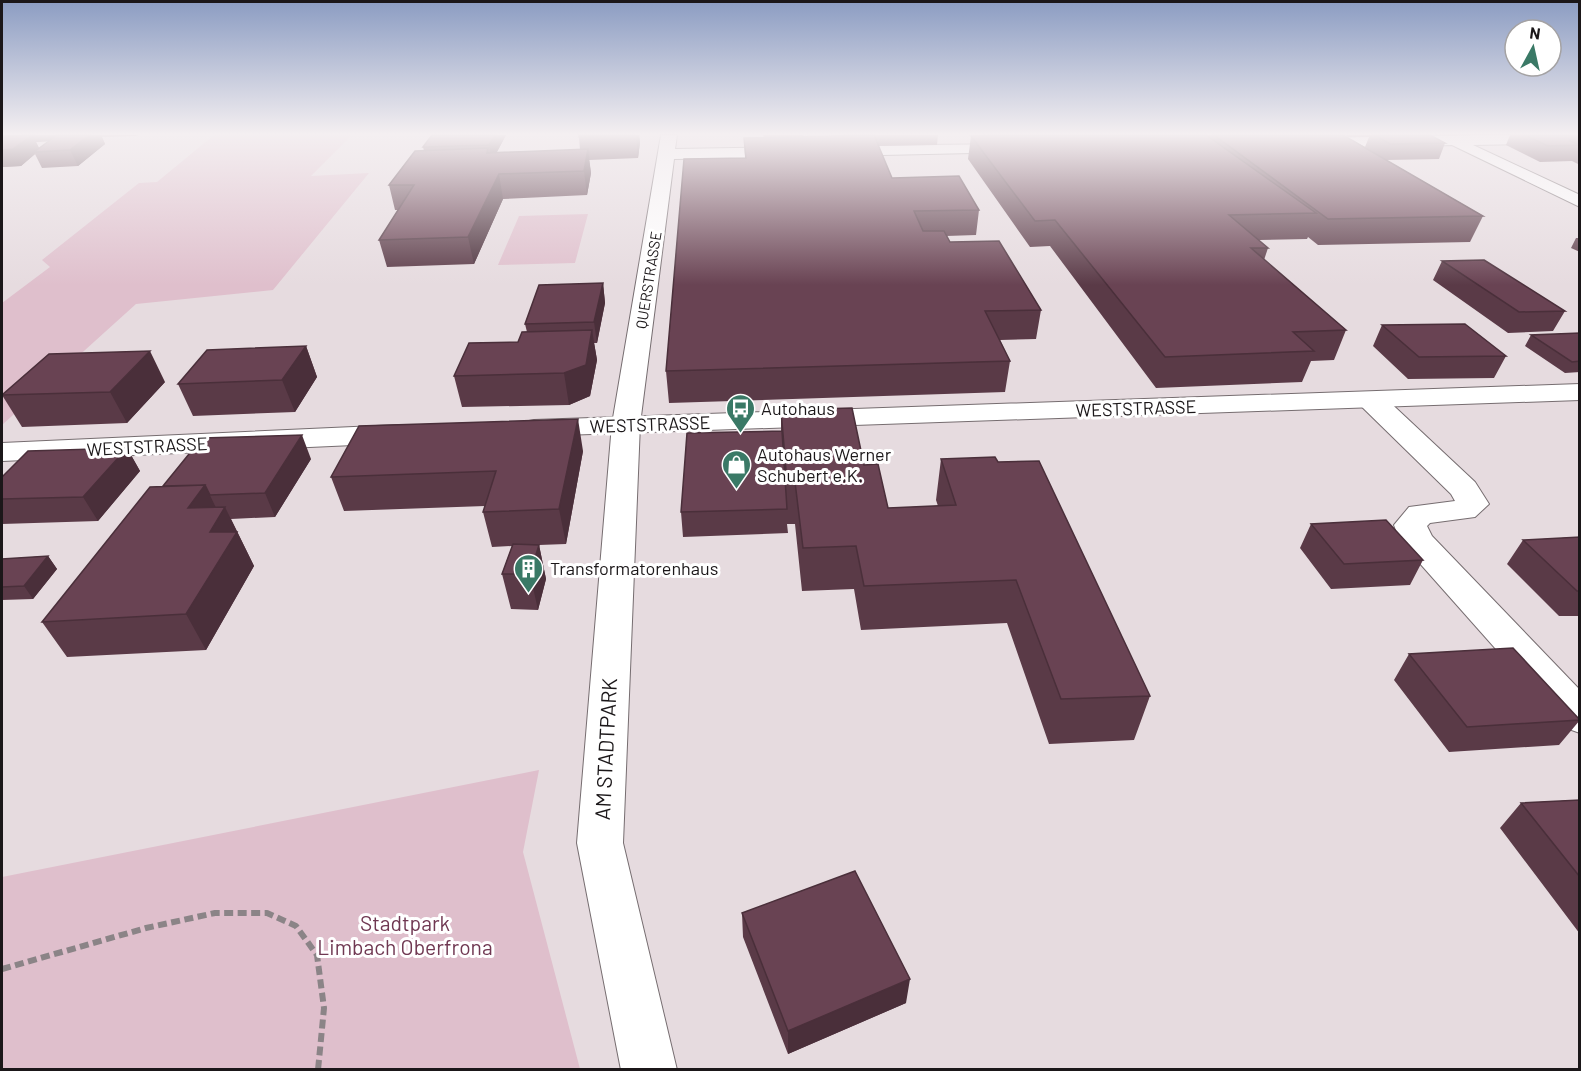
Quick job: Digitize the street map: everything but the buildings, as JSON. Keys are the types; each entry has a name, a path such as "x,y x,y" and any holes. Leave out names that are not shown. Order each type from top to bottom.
{"street":[{"name":"QUERSTRASSE","path":"626,424 662,185"},
{"path":"1545,185 1580,202"},
{"name":"WESTSTRASSE","path":"509,429 1580,392"},
{"path":"1371,400 1464,489 1473,504 1464,510 1420,514 1410,525 1417,541 1580,717"},
{"name":"AM STADTPARK","path":"626,424 619,505 600,843 649,1070"},
{"name":"WESTSTRASSE","path":"2,452 427,433"}],"path":[{"path":"2,969 146,928 215,913 267,913 297,926 318,955 324,1008 318,1070"}],"green space":[{"path":"137,185 359,185 273,290 136,304 2,425 2,303 50,267 42,260"},
{"path":"588,214 575,263 498,265 519,216"},
{"name":"Stadtpark Limbach Oberfrona","path":"539,770 523,852 580,1069 2,1069 2,877"}],"place":[{"name":"Autohaus","path":"740,434"},
{"name":"Autohaus Werner Schubert e.K.","path":"736,490"},
{"name":"Transformatorenhaus","path":"529,594"}]}
